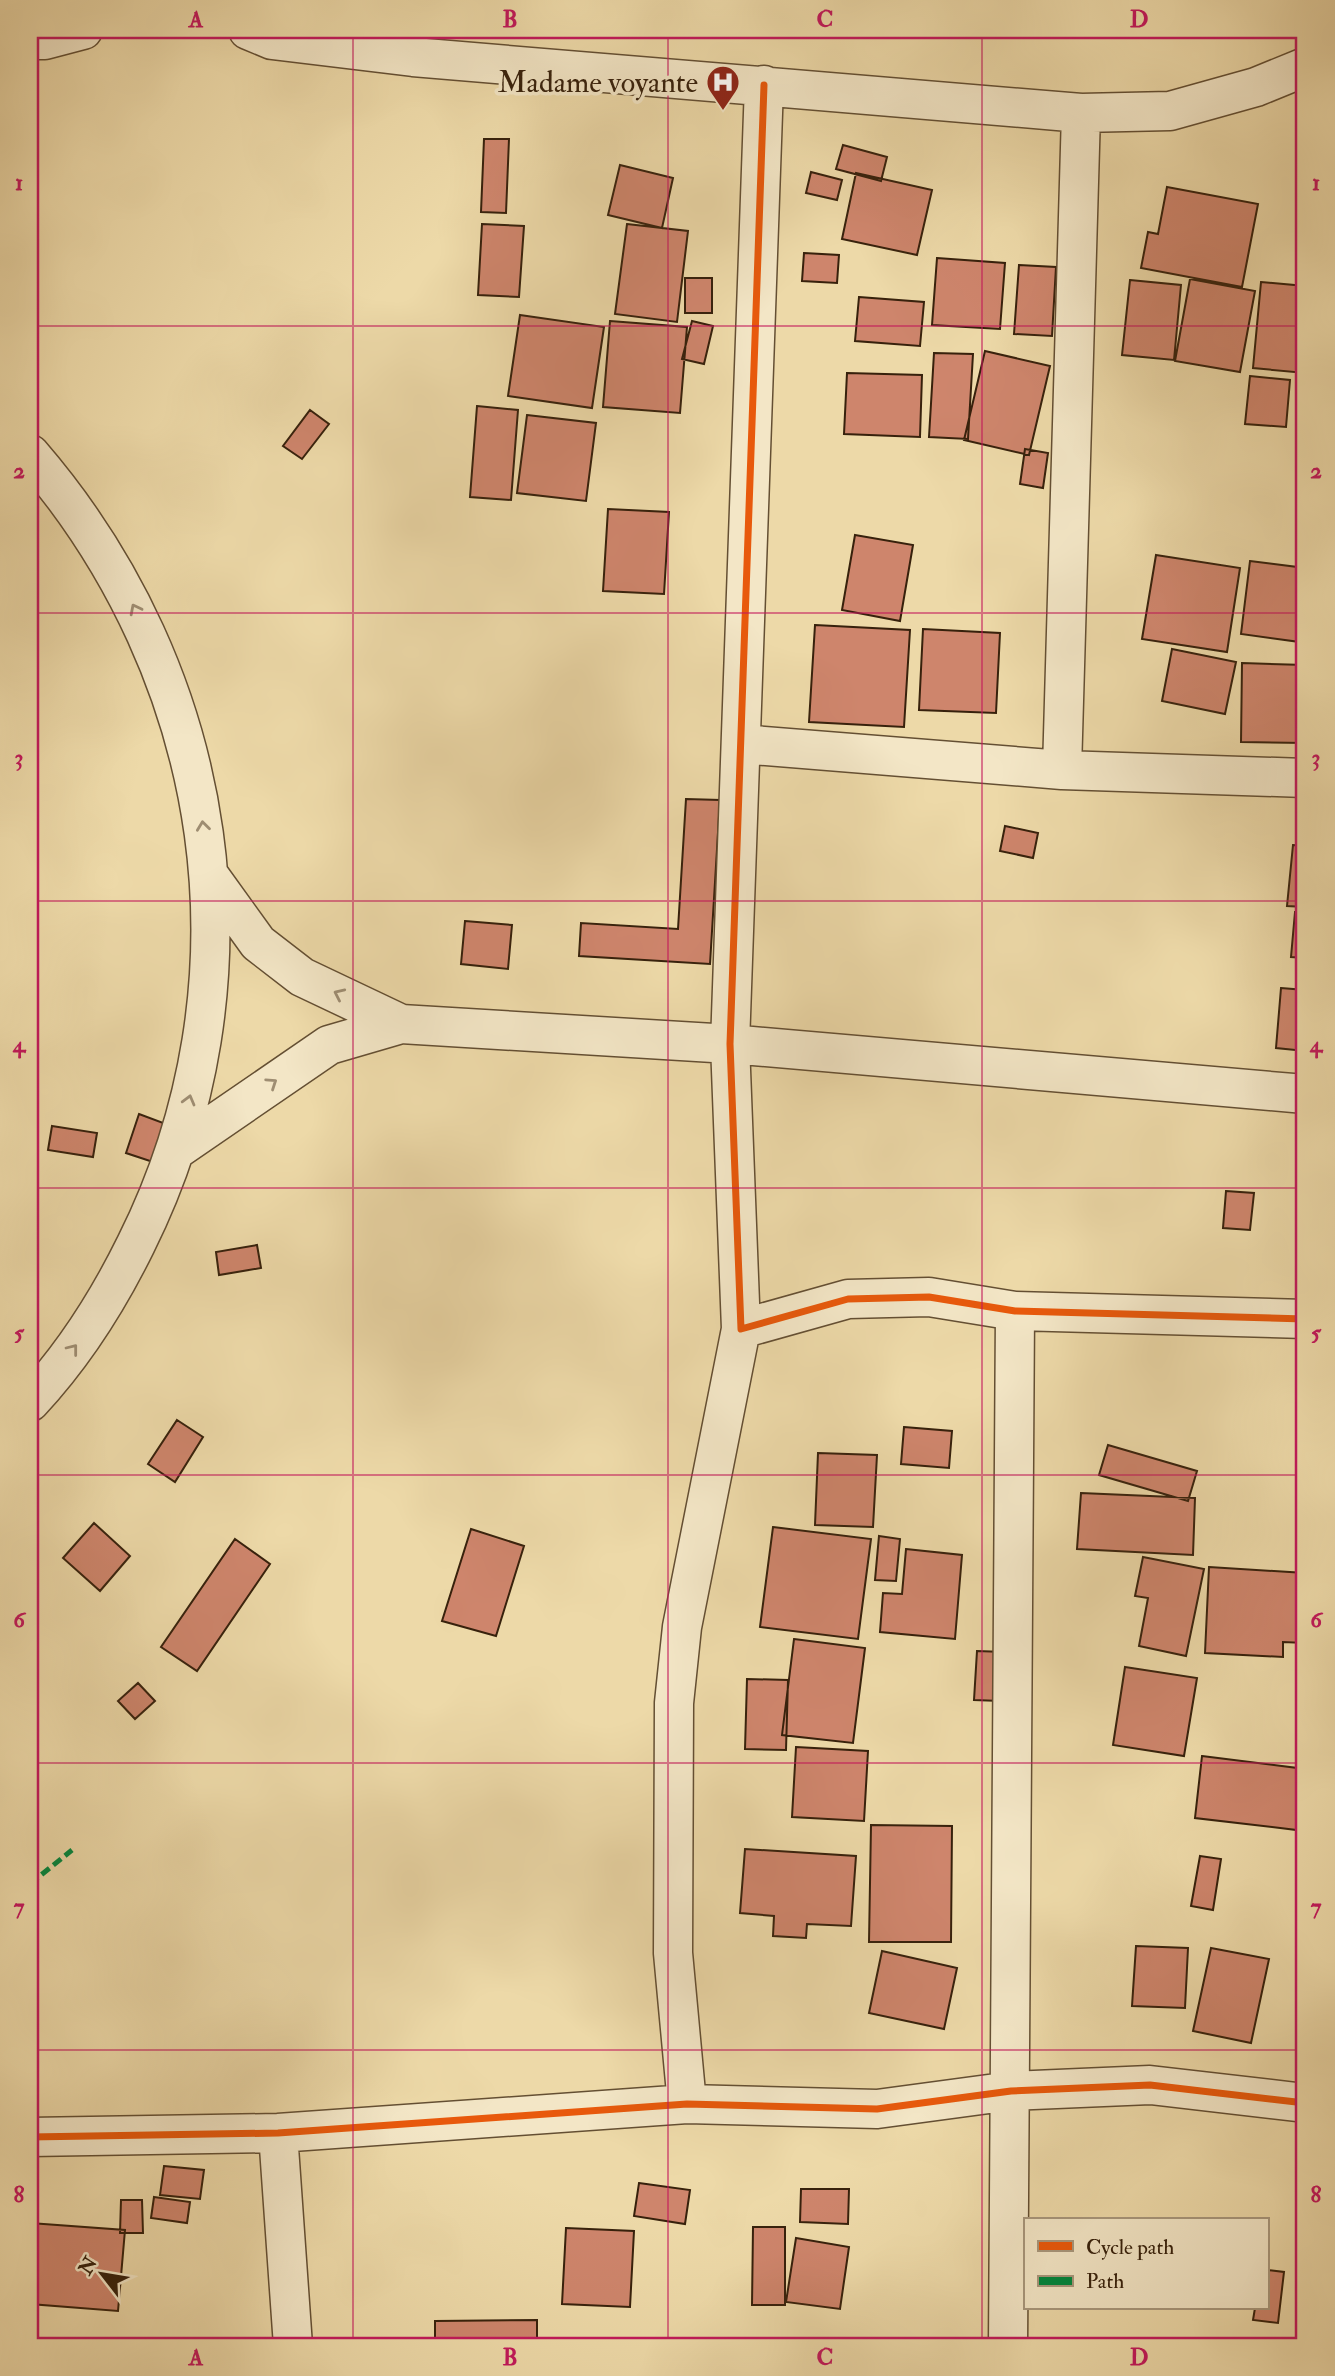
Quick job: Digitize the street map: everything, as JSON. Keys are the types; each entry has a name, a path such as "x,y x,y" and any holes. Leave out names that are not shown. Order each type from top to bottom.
{"street":[{"path":"30,40 45,40 83,30"},
{"path":"248,30 283,41 413,57 1081,113 1170,111 1256,87 1305,67"},
{"path":"687,2105 673,1953 674,1703 682,1627 741,1329 730,1044 764,85"},
{"path":"1062,770 1081,113"},
{"path":"30,454 61,491 101,548 135,608 164,671 185,737 200,806 209,875 211,944 206,1014 194,1083 176,1150 150,1215 119,1277 82,1337 30,1402"},
{"path":"741,744 1062,770 1305,778"},
{"path":"209,875 258,943 293,970 401,1024"},
{"path":"176,1150 329,1045 401,1024 730,1044 1305,1094"},
{"path":"741,1329 848,1299 929,1297 1015,1311 1305,1319"},
{"path":"1008,2346 1015,1311"},
{"path":"30,2137 278,2133 687,2105 877,2109 1011,2091 1150,2085 1305,2103"},
{"path":"278,2133 293,2346"}],"building":[{"path":"484,139 509,139 506,213 481,212"},
{"path":"843,145 887,157 881,181 836,169"},
{"path":"620,165 673,178 662,228 608,215"},
{"path":"811,172 842,180 837,200 806,193"},
{"path":"856,173 932,190 917,255 842,239"},
{"path":"1167,187 1258,204 1242,287 1141,268 1148,232 1158,234"},
{"path":"482,224 524,226 519,297 478,295"},
{"path":"627,224 688,231 677,322 615,314"},
{"path":"804,253 839,255 837,283 802,281"},
{"path":"937,258 1005,263 1000,329 932,325"},
{"path":"1019,265 1056,267 1052,336 1014,334"},
{"path":"685,278 712,278 712,313 685,313"},
{"path":"1190,279 1255,291 1240,372 1175,361"},
{"path":"1130,280 1181,285 1174,360 1122,355"},
{"path":"1261,282 1305,286 1305,373 1253,368"},
{"path":"859,297 924,302 920,346 855,341"},
{"path":"520,315 604,327 592,408 508,396"},
{"path":"610,321 687,327 680,413 603,407"},
{"path":"692,321 713,326 704,364 682,359"},
{"path":"985,351 1050,366 1029,455 964,440"},
{"path":"934,353 973,354 968,439 929,437"},
{"path":"847,373 922,375 920,437 844,434"},
{"path":"1250,376 1290,380 1286,427 1245,424"},
{"path":"477,406 518,410 511,500 470,497"},
{"path":"310,410 329,424 302,459 283,446"},
{"path":"527,415 596,423 586,501 517,493"},
{"path":"1025,449 1048,453 1043,488 1020,484"},
{"path":"608,509 669,512 664,594 603,591"},
{"path":"855,535 913,545 900,621 842,610"},
{"path":"1156,555 1240,568 1227,652 1142,639"},
{"path":"1250,561 1305,568 1305,602 1300,642 1241,634"},
{"path":"815,625 910,630 904,727 809,722"},
{"path":"923,629 1000,633 996,713 919,710"},
{"path":"1172,649 1236,662 1225,714 1162,701"},
{"path":"1242,663 1305,665 1305,743 1241,742"},
{"path":"686,799 720,800 710,964 579,956 581,923 678,929"},
{"path":"1005,826 1038,833 1033,858 1000,851"},
{"path":"1293,845 1305,846 1305,907 1287,906"},
{"path":"1295,912 1305,913 1305,958 1291,957"},
{"path":"465,921 512,925 508,969 461,964"},
{"path":"1281,988 1305,990 1305,1051 1276,1048"},
{"path":"139,1114 166,1124 153,1162 126,1153"},
{"path":"52,1126 97,1133 93,1157 48,1150"},
{"path":"30,1187 37,1190 30,1205"},
{"path":"1226,1191 1254,1193 1250,1230 1223,1228"},
{"path":"257,1245 261,1268 219,1275 216,1252"},
{"path":"177,1420 203,1437 175,1482 148,1464"},
{"path":"904,1427 952,1431 949,1468 901,1464"},
{"path":"1108,1445 1197,1471 1188,1501 1099,1475"},
{"path":"818,1453 877,1455 873,1527 815,1525"},
{"path":"1081,1493 1195,1498 1193,1555 1077,1549"},
{"path":"94,1523 130,1556 100,1591 63,1558"},
{"path":"773,1527 871,1539 858,1639 760,1627"},
{"path":"471,1529 524,1546 496,1636 442,1621"},
{"path":"879,1536 900,1539 896,1581 875,1580"},
{"path":"235,1539 270,1564 197,1671 161,1647"},
{"path":"906,1549 962,1555 955,1639 880,1632 883,1593 902,1594"},
{"path":"1143,1557 1204,1569 1186,1656 1139,1646 1148,1598 1135,1596"},
{"path":"1209,1567 1305,1573 1305,1643 1283,1642 1283,1657 1205,1653"},
{"path":"794,1639 865,1648 853,1743 782,1735"},
{"path":"977,1651 1004,1652 1001,1701 974,1700"},
{"path":"1125,1667 1197,1678 1184,1756 1113,1745"},
{"path":"747,1679 788,1680 786,1750 745,1749"},
{"path":"138,1683 155,1701 135,1719 118,1701"},
{"path":"796,1747 868,1751 864,1821 792,1817"},
{"path":"1202,1756 1305,1769 1305,1831 1195,1818"},
{"path":"871,1825 952,1826 951,1942 869,1942"},
{"path":"745,1849 856,1856 851,1926 807,1924 806,1938 773,1936 774,1916 740,1913"},
{"path":"1200,1856 1221,1859 1213,1910 1191,1906"},
{"path":"1136,1946 1188,1948 1185,2008 1132,2006"},
{"path":"1211,1948 1269,1959 1251,2043 1193,2031"},
{"path":"882,1951 957,1968 944,2029 869,2013"},
{"path":"164,2166 204,2170 200,2199 160,2195"},
{"path":"639,2183 690,2190 685,2224 634,2216"},
{"path":"801,2189 849,2189 848,2224 800,2222"},
{"path":"154,2197 190,2202 187,2223 151,2218"},
{"path":"121,2200 142,2200 143,2233 120,2233"},
{"path":"30,2223 125,2230 118,2311 30,2304"},
{"path":"753,2227 785,2227 785,2305 752,2305"},
{"path":"566,2228 634,2231 630,2307 562,2304"},
{"path":"796,2238 849,2247 840,2309 786,2302"},
{"path":"1268,2270 1284,2272 1278,2323 1253,2320 1255,2310 1268,2310"},
{"path":"537,2320 537,2346 435,2346 435,2321"},
{"path":"178,2338 179,2346 129,2346 128,2342"}],"marked path":[{"path":"30,1884 72,1850"}],"cycle path":[{"path":"764,85 730,1044 741,1329 848,1299 929,1297 1015,1311 1305,1319"},
{"path":"30,2137 278,2133 687,2104 877,2109 1011,2091 1150,2085 1305,2103"}],"place":[{"name":"Madame voyante","path":"723,112"}]}
